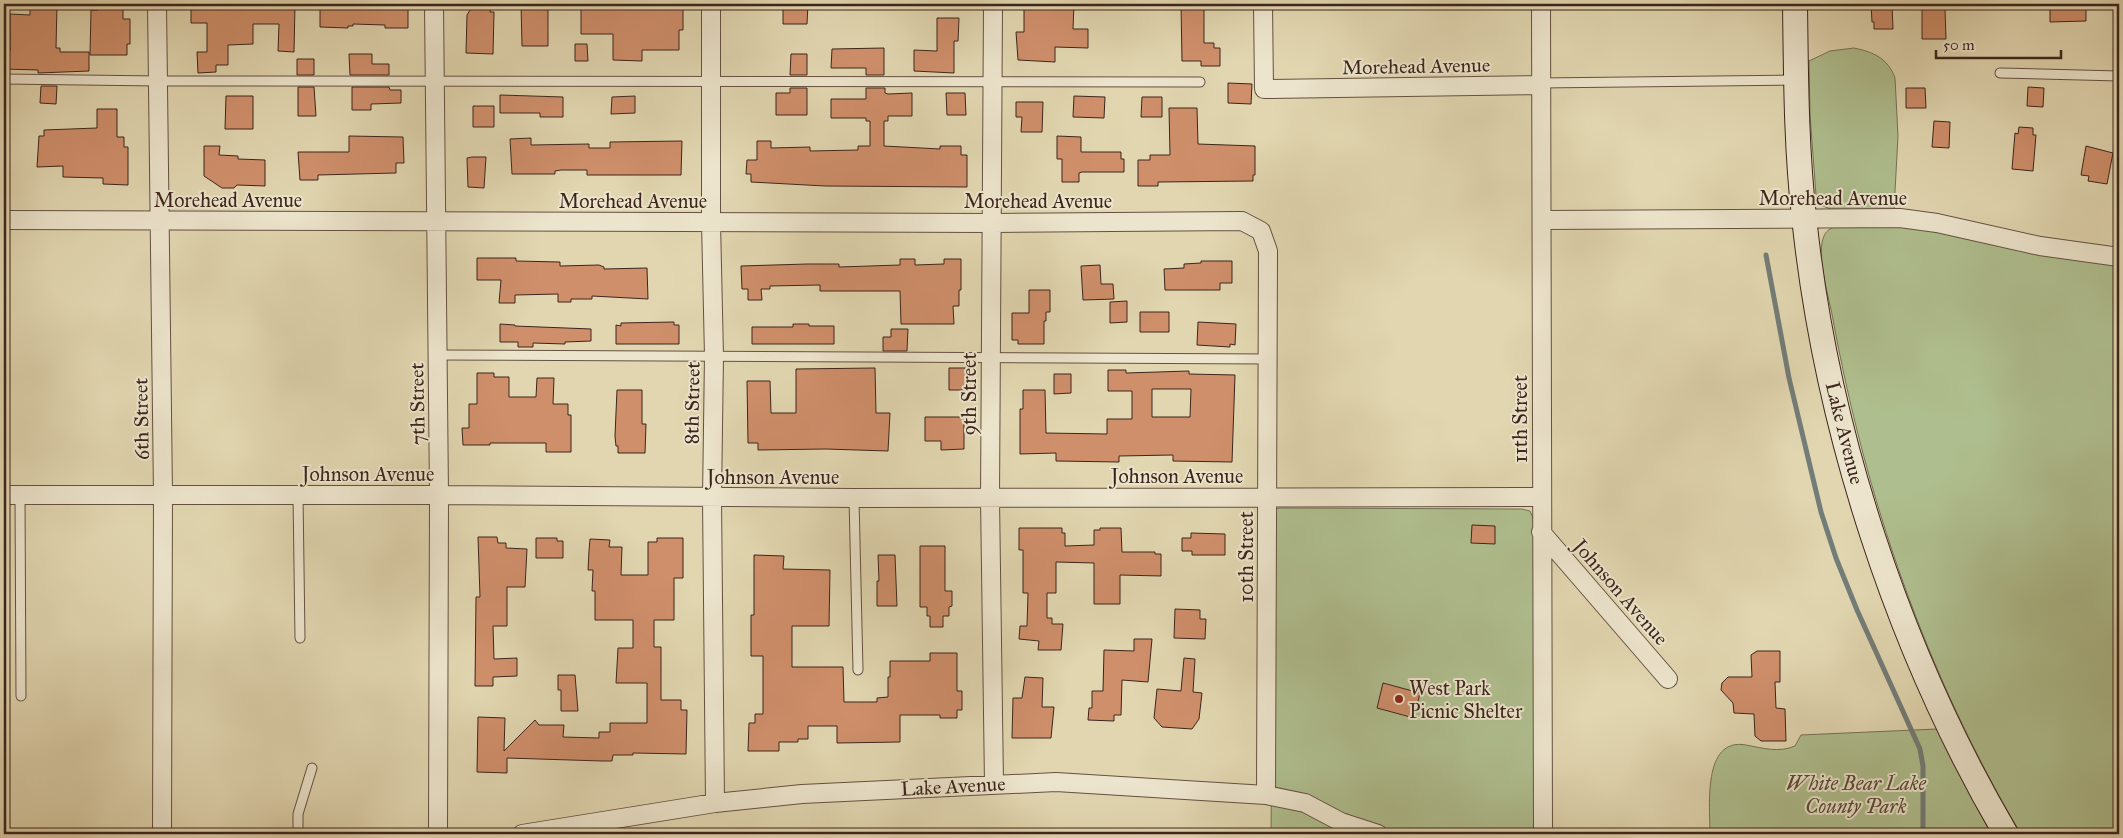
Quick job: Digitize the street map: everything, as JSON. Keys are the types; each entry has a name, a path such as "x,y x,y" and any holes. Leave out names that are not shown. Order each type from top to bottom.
{"main road":[{"name":"Lake Avenue","path":"1795,4 1798,142 1804,219 1818,312 1833,387 1852,463 1873,534 1911,638 1938,702 1976,780 2006,834"}],"street":[{"name":"6th Street","path":"157,4 163,495 162,834"},
{"name":"7th Street","path":"434,4 439,495 438,834"},
{"name":"8th Street","path":"711,4 711,222 714,356 712,498 714,803"},
{"name":"9th Street","path":"993,4 991,81 990,498 994,784"},
{"name":"Morehead Avenue","path":"1263,4 1264,89 1540,84"},
{"name":"11th Street","path":"1541,4 1543,834"},
{"name":"Morehead Avenue","path":"1542,220 1909,219 2040,246 2119,257"},
{"name":"Morehead Avenue","path":"4,220 992,223 1242,221 1261,231"},
{"name":"10th Street","path":"1261,231 1268,251 1269,359 1266,794"},
{"name":"Johnson Avenue","path":"12,495 439,495 712,498 1541,497"},
{"name":"Johnson Avenue","path":"1541,532 1668,679"},
{"name":"Lake Avenue","path":"522,834 714,803 802,794 1056,782 1266,794 1304,803 1341,822 1378,834"}],"lane":[{"path":"2000,73 2119,76"},
{"path":"4,79 159,81 1200,82"},
{"path":"1540,84 1796,80"},
{"path":"438,355 1269,359"},
{"path":"12,495 22,696"},
{"path":"298,495 300,638"},
{"path":"854,498 858,670"},
{"path":"298,834 298,814 312,768"}],"green space":[{"path":"1854,48 1879,57 1888,65 1895,78 1898,136 1894,210 1830,209 1821,205 1816,195 1810,115 1809,61 1830,51"},
{"path":"1839,226 1911,227 2119,264 2119,834 2021,834 1987,773 1956,711 1903,583 1881,517 1862,450 1822,263 1821,253 1824,236 1830,229"},
{"path":"1279,508 1522,509 1530,511 1533,518 1539,579 1537,834 1271,834 1274,510"},
{"name":"White Bear Lake County Park","path":"1937,729 1991,834 1710,834 1711,776 1715,763 1722,752 1732,745 1783,749 1795,746 1801,735"}],"building":[{"path":"30,4 57,4 56,48 60,48 60,52 89,52 89,71 38,73 38,70 4,69 4,50 10,51 10,14 30,15"},
{"path":"98,4 123,4 123,19 130,19 130,44 127,44 127,55 90,55 91,10 98,10"},
{"path":"191,4 295,4 294,52 278,51 279,24 253,24 253,44 228,45 228,65 216,65 216,72 198,73 197,52 207,52 207,23 191,23"},
{"path":"320,4 408,4 408,28 385,28 385,25 353,24 353,26 348,26 348,28 320,27"},
{"path":"470,4 491,4 490,12 494,12 493,54 466,53 467,15 470,10"},
{"path":"521,4 548,4 548,46 522,46"},
{"path":"581,4 683,4 683,30 679,30 679,50 642,50 642,61 613,60 613,34 581,34"},
{"path":"783,4 808,4 807,24 783,24"},
{"path":"1024,4 1074,4 1073,29 1088,29 1088,48 1055,47 1055,62 1018,60 1016,32 1024,32"},
{"path":"1181,4 1204,4 1204,43 1214,43 1214,48 1220,48 1220,66 1201,66 1201,61 1182,61"},
{"path":"1871,4 1892,4 1893,29 1874,29"},
{"path":"1922,4 1942,4 1942,9 1945,9 1946,39 1922,39"},
{"path":"2050,4 2086,4 2086,21 2050,22"},
{"path":"937,18 959,18 958,41 954,41 954,73 914,71 914,50 937,51"},
{"path":"575,44 587,44 588,61 575,61"},
{"path":"884,48 884,75 866,75 866,68 831,68 832,49"},
{"path":"349,54 372,54 372,64 389,64 389,75 350,75"},
{"path":"791,54 807,54 807,75 790,75"},
{"path":"297,59 314,59 314,75 297,75"},
{"path":"1228,83 1252,84 1251,104 1228,103"},
{"path":"41,86 57,86 56,104 40,103"},
{"path":"298,87 314,87 316,116 298,116"},
{"path":"352,87 389,87 390,90 401,90 401,103 371,104 371,110 352,110"},
{"path":"2028,87 2044,88 2043,107 2027,106"},
{"path":"790,88 807,88 807,115 776,115 776,93 790,93"},
{"path":"866,88 885,88 885,93 888,94 912,93 912,116 888,116 888,121 884,121 884,146 940,149 940,146 961,146 961,155 967,155 967,187 825,186 751,182 751,174 746,174 747,160 757,160 757,141 771,141 771,148 810,147 810,151 858,150 858,146 870,146 870,121 866,121 866,118 831,118 831,99 866,99"},
{"path":"1906,88 1925,88 1926,108 1906,108"},
{"path":"946,93 965,93 966,115 947,115"},
{"path":"500,95 563,97 563,117 540,117 540,113 500,113"},
{"path":"226,96 253,96 253,129 225,129"},
{"path":"635,96 635,113 611,114 612,97"},
{"path":"1074,96 1105,97 1104,118 1073,117"},
{"path":"1142,97 1162,97 1162,117 1141,117"},
{"path":"1016,102 1043,102 1042,132 1021,132 1022,117 1016,117"},
{"path":"473,106 494,106 494,127 473,127"},
{"path":"1169,108 1197,108 1198,144 1255,146 1255,175 1253,175 1253,181 1158,182 1158,186 1138,186 1138,160 1150,160 1150,155 1170,155"},
{"path":"97,109 117,109 117,137 124,137 124,147 128,147 128,185 103,184 103,178 63,177 63,166 37,167 39,136 44,136 44,130 97,128"},
{"path":"1934,121 1950,122 1949,148 1932,147"},
{"path":"2019,127 2033,128 2033,135 2036,135 2033,171 2012,169 2015,133 2018,134"},
{"path":"349,136 403,137 404,163 396,163 396,173 318,175 318,180 300,180 298,152 349,152"},
{"path":"1057,136 1081,137 1081,152 1121,152 1121,159 1124,159 1124,172 1082,172 1079,173 1079,182 1062,182 1062,159 1057,159"},
{"path":"531,138 531,145 589,144 589,148 610,148 610,142 682,141 681,175 587,175 587,170 561,170 555,171 555,174 512,174 510,139"},
{"path":"204,146 220,146 219,155 238,156 238,159 265,160 265,186 237,185 234,188 222,188 204,176"},
{"path":"2086,146 2113,153 2107,184 2088,181 2089,176 2081,175"},
{"path":"486,157 484,188 468,187 467,158"},
{"path":"477,258 516,258 516,261 560,262 560,266 599,265 604,267 604,269 647,268 648,299 592,296 592,299 571,299 571,302 558,302 558,294 515,295 515,303 499,303 501,280 477,280"},
{"path":"900,259 915,259 915,265 944,264 944,259 961,259 961,290 959,290 959,306 953,306 954,324 901,324 900,291 820,291 820,285 770,286 770,289 761,289 762,300 748,300 748,289 742,289 741,266 839,264 839,267 900,265"},
{"path":"1201,261 1232,261 1232,283 1220,283 1220,290 1165,290 1164,269 1184,268 1184,264 1201,263"},
{"path":"1100,265 1101,284 1113,284 1114,299 1083,300 1081,266"},
{"path":"1029,290 1050,290 1050,312 1046,312 1046,321 1044,321 1044,344 1018,344 1018,340 1012,340 1012,313 1029,313"},
{"path":"1127,301 1127,322 1110,323 1110,302"},
{"path":"1140,312 1169,312 1169,332 1140,332"},
{"path":"674,322 674,325 679,325 679,344 616,344 616,325 621,326 621,323"},
{"path":"1198,322 1236,324 1235,345 1230,344 1230,347 1197,345"},
{"path":"500,324 591,329 591,341 565,342 565,344 533,343 533,347 518,347 518,342 500,342"},
{"path":"793,324 834,326 834,344 752,344 752,327 793,327"},
{"path":"891,329 908,329 907,351 883,351 883,337 891,337"},
{"path":"875,368 876,413 890,413 888,451 826,449 758,450 758,443 748,443 747,381 770,381 771,413 796,413 796,369"},
{"path":"949,368 966,368 966,390 949,390"},
{"path":"1108,370 1126,370 1126,373 1189,371 1189,374 1235,375 1232,462 1173,461 1173,455 1119,456 1119,462 1056,461 1056,453 1020,454 1020,409 1023,409 1023,390 1045,390 1046,433 1107,434 1107,419 1132,419 1132,391 1108,391","holes":["1152,389 1191,389 1190,417 1152,417"]},
{"path":"477,373 494,373 494,377 509,377 509,397 536,397 537,378 554,378 553,404 568,404 568,415 571,415 571,452 546,452 546,443 463,445 462,428 469,428 469,404 477,404"},
{"path":"1054,374 1071,374 1071,393 1054,394"},
{"path":"617,390 642,390 642,424 646,424 645,453 618,453 615,436"},
{"path":"925,417 964,417 964,449 941,450 941,441 925,441"},
{"path":"1472,525 1495,526 1495,544 1471,543"},
{"path":"1019,528 1062,528 1062,533 1065,533 1065,546 1094,545 1094,530 1100,530 1100,528 1121,528 1122,552 1155,552 1155,554 1161,554 1161,576 1120,575 1120,604 1094,604 1094,563 1056,562 1056,593 1047,593 1047,618 1052,618 1052,624 1063,624 1061,650 1038,650 1039,641 1019,639 1020,626 1027,626 1028,593 1023,593 1023,550 1019,550"},
{"path":"1191,533 1225,534 1225,555 1192,555 1192,551 1182,551 1182,538 1191,538"},
{"path":"478,537 497,537 498,543 506,543 506,548 527,549 525,587 507,587 507,626 493,626 494,659 517,658 517,676 493,677 493,686 475,686 476,597 480,597"},
{"path":"536,538 557,538 557,541 563,541 563,558 536,558"},
{"path":"657,538 683,538 683,578 674,578 674,620 654,620 654,647 661,647 661,700 681,700 681,710 687,710 686,754 633,753 633,755 613,755 612,761 507,758 507,773 477,772 478,717 505,718 504,751 535,720 539,725 564,725 563,737 599,738 599,732 610,732 610,723 647,723 647,683 616,683 618,648 633,648 633,620 595,620 595,591 592,591 593,570 588,570 589,551 590,539 610,540 609,547 622,547 621,575 648,575 648,542 657,542"},
{"path":"920,546 945,546 945,591 952,591 952,606 949,607 949,616 943,616 943,627 930,627 930,616 927,616 927,607 920,607"},
{"path":"754,555 784,556 783,569 830,570 829,626 792,626 792,667 843,667 844,702 877,702 877,698 888,697 890,661 930,661 930,653 957,653 957,691 962,691 962,710 957,710 957,718 940,718 940,715 900,715 900,742 837,743 837,726 808,726 808,739 798,739 798,742 779,742 779,751 748,751 749,723 755,723 755,714 763,714 763,656 751,656 751,615 754,615"},
{"path":"878,555 895,555 897,606 877,606 877,581 879,581"},
{"path":"1175,609 1200,610 1200,619 1206,619 1205,639 1174,638"},
{"path":"1134,639 1152,639 1148,682 1122,680 1121,715 1114,715 1114,721 1088,720 1089,708 1092,708 1092,691 1103,691 1104,650 1134,651"},
{"path":"1757,651 1780,651 1780,682 1775,682 1776,708 1785,709 1786,741 1761,741 1755,736 1754,714 1734,713 1733,703 1721,690 1722,683 1728,677 1752,677 1751,655"},
{"path":"1184,658 1195,659 1193,692 1202,693 1199,719 1192,729 1162,727 1154,718 1157,689 1181,691"},
{"path":"558,675 575,675 578,711 561,711 561,690 558,690"},
{"path":"1025,677 1043,678 1042,707 1054,707 1051,738 1012,738 1013,698 1022,698"},
{"name":"West Park Picnic Shelter","path":"1383,683 1420,693 1414,718 1377,708"}],"waterway":[{"path":"1766,255 1789,378 1821,512 1836,558 1857,610 1920,749 1923,766 1923,834"}],"place":[{"name":"West Park Picnic Shelter","path":"1399,699"}]}
